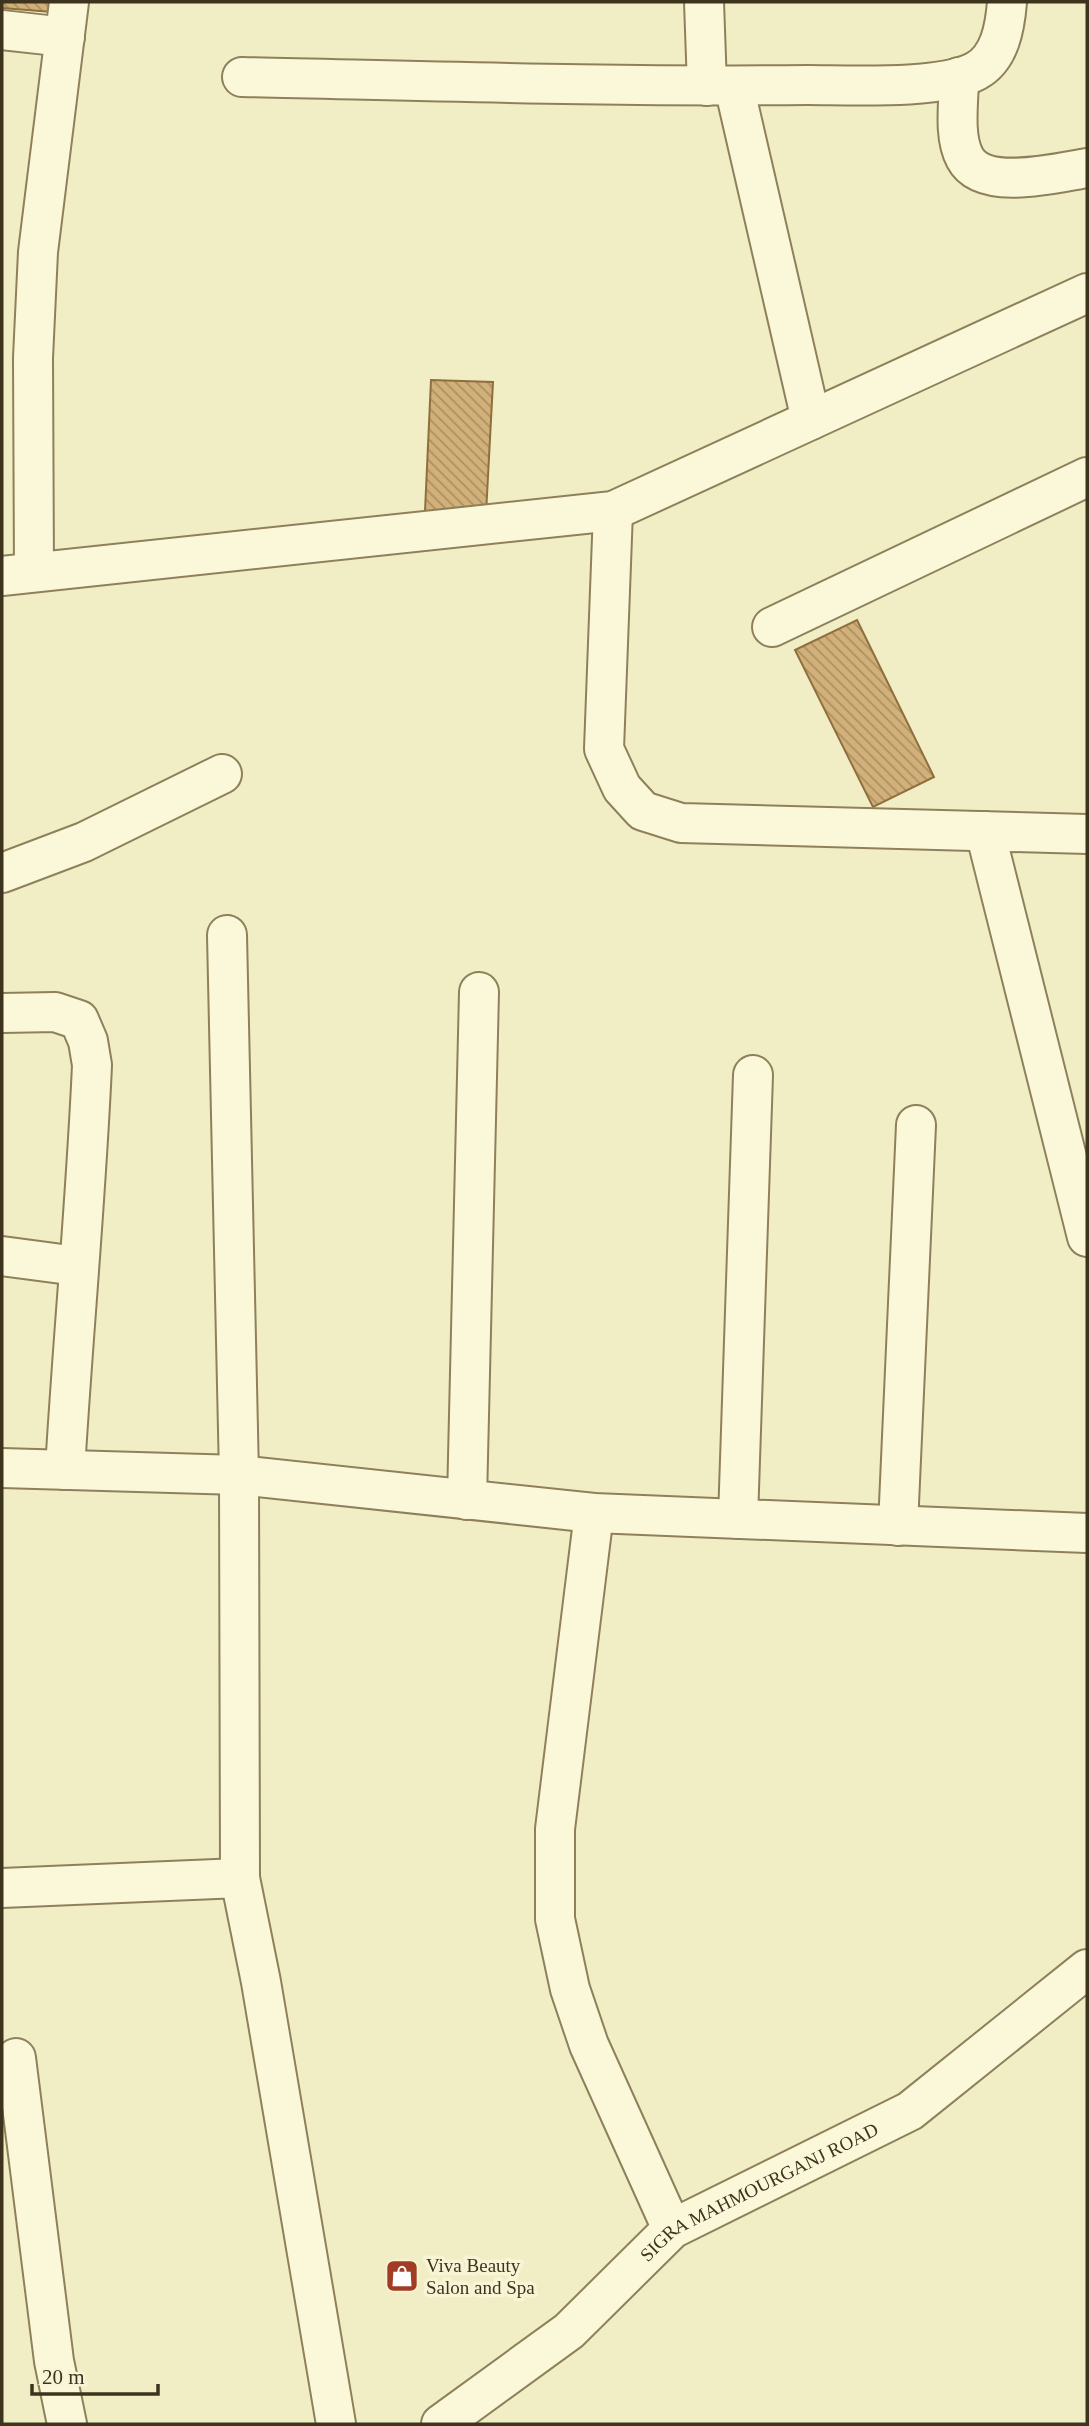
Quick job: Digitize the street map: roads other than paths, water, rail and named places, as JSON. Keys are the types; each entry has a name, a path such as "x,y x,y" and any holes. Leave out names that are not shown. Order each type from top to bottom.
{"street":[{"path":"704,2 720,86 811,420"},
{"path":"242,77 720,86 887,84 959,77 977,70 993,54 1002,38 1007,2"},
{"path":"2,30 67,19 38,252 18,574 613,511 1087,293"},
{"path":"959,77 958,126 963,156 974,170 992,176 1019,178 1087,169"},
{"path":"772,626 1087,477"},
{"path":"613,511 604,749 622,788 643,811 681,823 1087,834"},
{"path":"2,873 84,842 222,775"},
{"path":"985,831 1087,1237"},
{"path":"227,935 239,1475 240,1878 264,1995 335,2424"},
{"path":"467,1500 479,992"},
{"path":"2,1013 55,1012 79,1020 88,1041 92,1065 84,1228 77,1266 65,1470"},
{"path":"738,1519 753,1074"},
{"path":"898,1526 916,1125"},
{"path":"2,1256 77,1266"},
{"path":"2,1468 239,1475 594,1513 1087,1533"},
{"path":"594,1513 555,1829 555,1919 569,1989 589,2045 672,2229"},
{"path":"2,1888 240,1878"},
{"name":"SIGRA MAHMOURGANJ ROAD","path":"440,2424 569,2330 672,2229 910,2111 1087,1969"},
{"path":"16,2058 54,2361 67,2424"}],"place":[{"name":"Viva Beauty Salon and Spa","path":"402,2276"}]}
